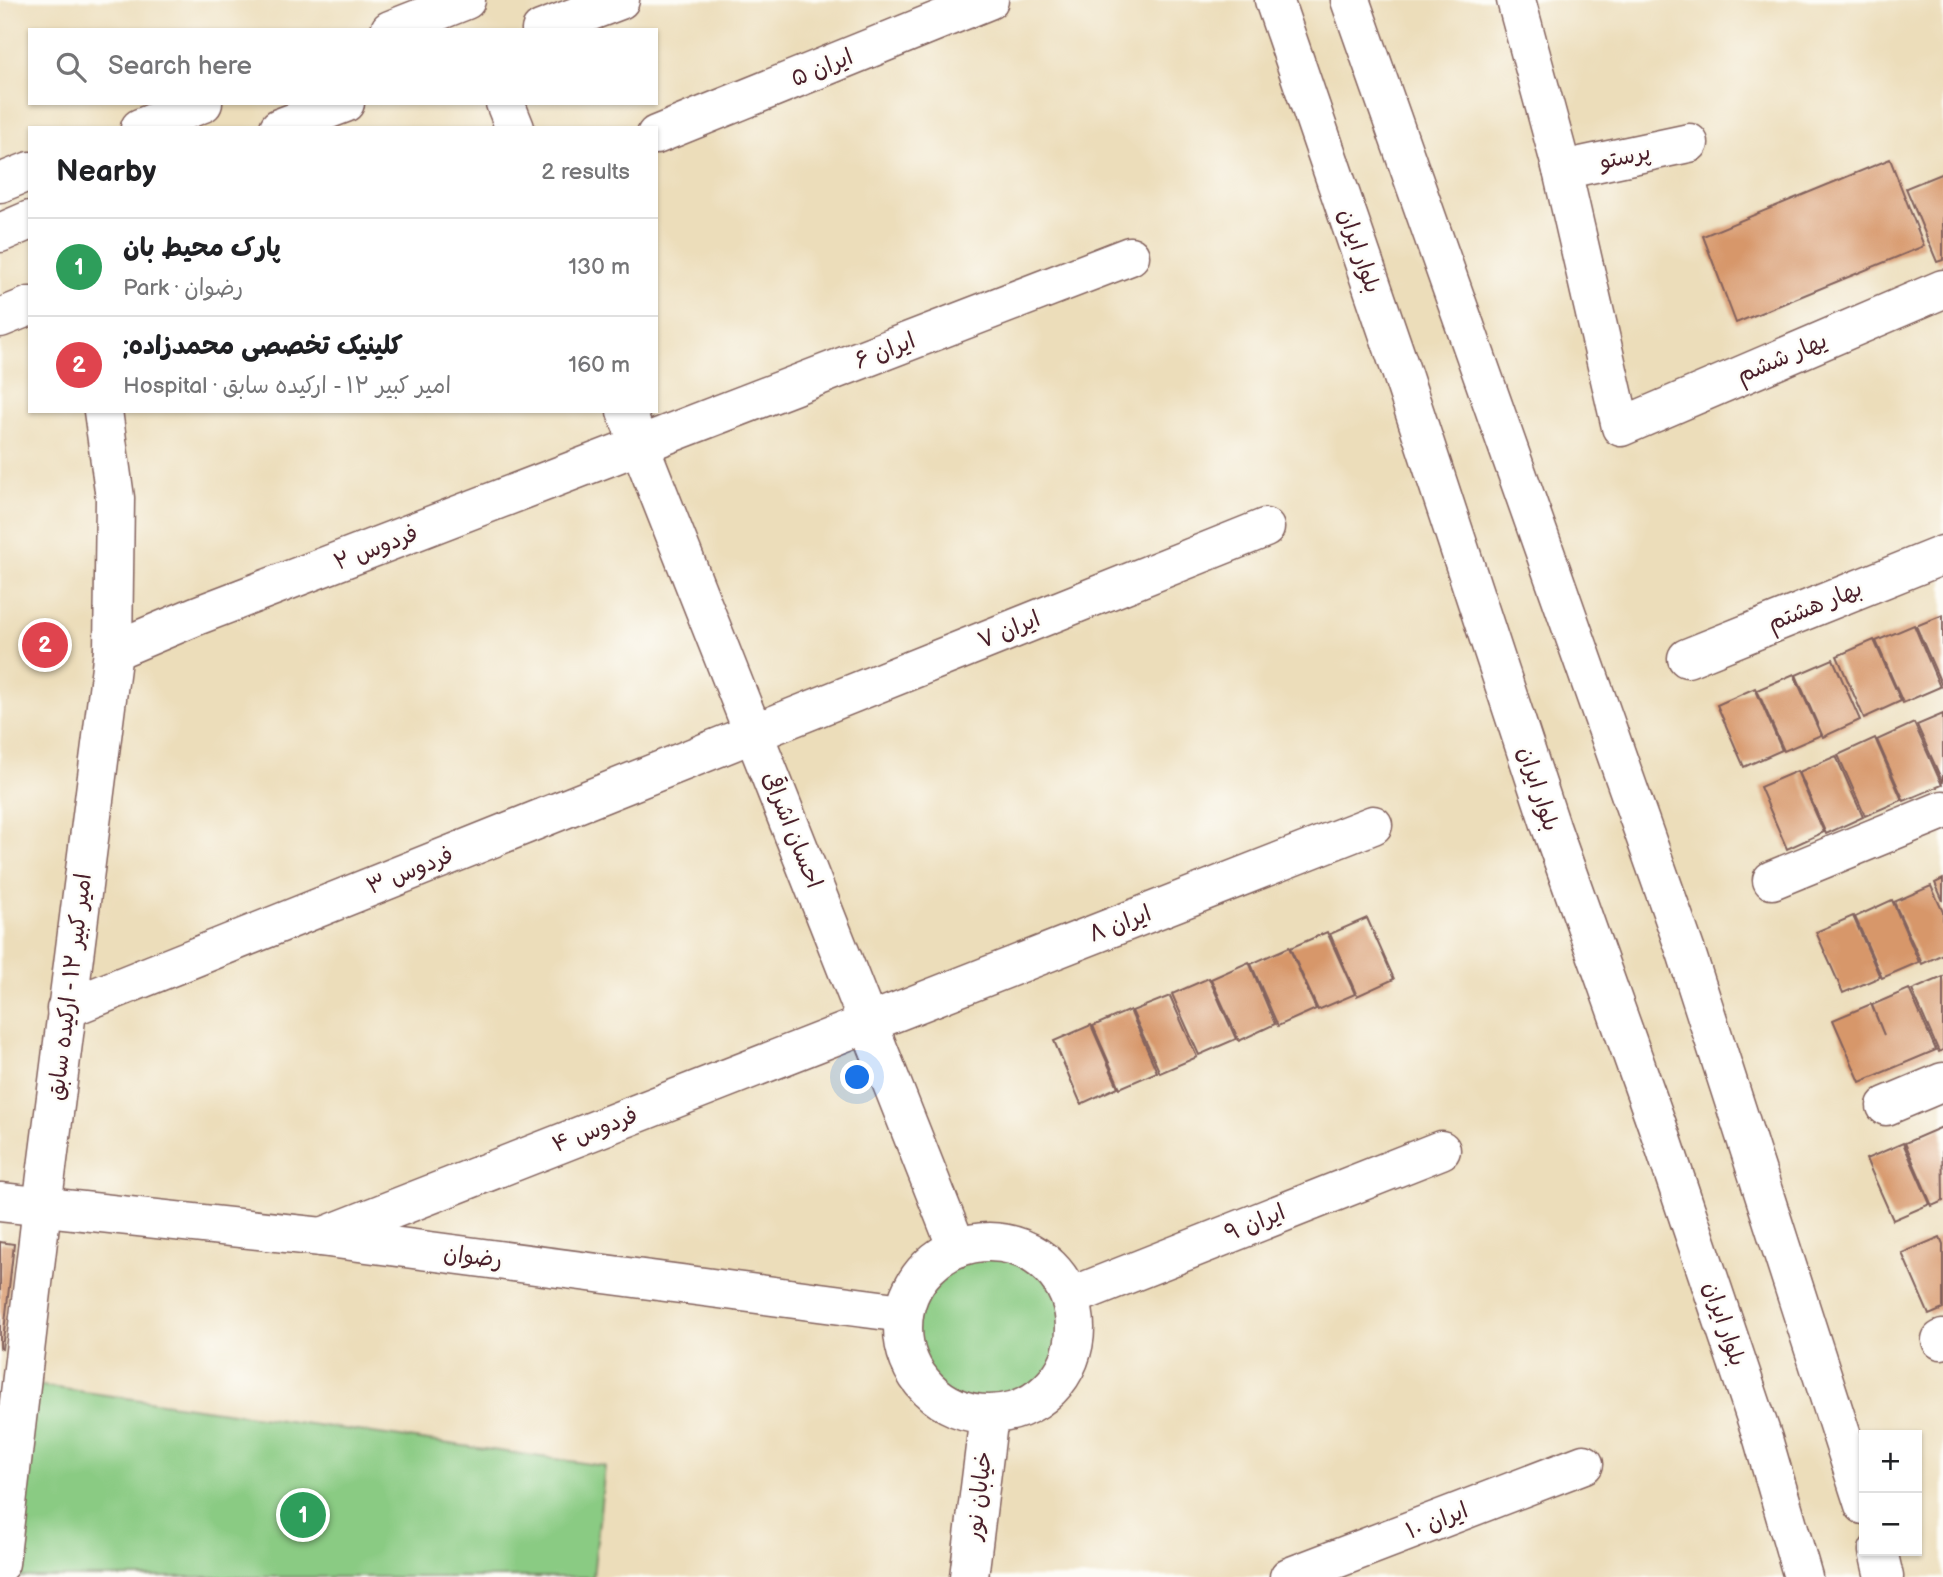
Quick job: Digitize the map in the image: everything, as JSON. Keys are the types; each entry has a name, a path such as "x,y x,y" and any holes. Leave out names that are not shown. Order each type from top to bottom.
{"street":[{"path":"546,28 620,0"},
{"name":"ایران ۵","path":"658,134 989,0"},
{"name":"بلوار ایران","path":"1274,0 1401,370 1550,827 1661,1136 1745,1387 1803,1577"},
{"path":"1350,0 1686,952 1860,1493"},
{"path":"1516,0 1562,170"},
{"path":"395,28 463,1"},
{"path":"145,126 198,105"},
{"path":"284,126 340,105"},
{"path":"506,105 514,126"},
{"name":"پرستو","path":"1562,170 1689,143"},
{"name":"یهار ششم","path":"1562,170 1621,427 1943,289"},
{"path":"0,183 28,172"},
{"name":"ایران ۶","path":"640,446 1130,256"},
{"path":"0,317 28,307"},
{"name":"امیر کبیر ۱۲ - ارکیده سابق","path":"0,1563 66,1009 113,651 115,498 103,413"},
{"name":"احسان اشراقی","path":"627,413 957,1248"},
{"name":"فردوس ۲","path":"113,651 196,616 640,446"},
{"name":"ایران ۷","path":"753,732 1265,528"},
{"name":"بهار هشتم","path":"1687,658 1943,555"},
{"name":"فردوس ۳","path":"66,1009 753,732"},
{"path":"1772,880 1943,810"},
{"name":"ایران ۸","path":"868,1023 1373,825"},
{"name":"فردوس ۴","path":"321,1237 868,1023"},
{"path":"1886,1106 1943,1082"},
{"name":"ایران ۹","path":"1070,1297 1441,1150"},
{"name":"رضوان","path":"0,1202 321,1237 903,1313"},
{"path":"984,1242 1010,1245 1036,1256 1056,1273 1070,1297 1076,1324 1072,1352 1060,1377 1041,1398 1016,1410 989,1415 959,1410 933,1395 914,1371 904,1343 903,1313 914,1286 932,1263 957,1248 984,1242"},
{"name":"خیابان نور","path":"969,1577 989,1415"},
{"name":"ایران ۱۰","path":"1289,1577 1584,1464"},
{"path":"1879,1556 1884,1577"}],"green space":[{"path":"983,1242 1018,1248 1057,1274 1071,1290 1074,1298 1076,1326 1068,1362 1052,1386 1020,1408 987,1414 946,1402 925,1385 911,1362 904,1336 905,1310 915,1285 932,1264 958,1248"},
{"path":"21,1383 605,1466 593,1577 0,1577"}],"building":[{"path":"1890,159 1924,246 1736,323 1703,236"},
{"path":"1943,173 1943,260 1937,262 1906,188"},
{"path":"1943,615 1943,688 1916,626"},
{"path":"1914,625 1940,687 1903,703 1876,641"},
{"path":"1874,640 1901,701 1864,718 1837,656"},
{"path":"1833,659 1860,720 1823,737 1796,675"},
{"path":"1794,674 1821,735 1784,751 1757,690"},
{"path":"1755,688 1782,750 1744,767 1717,705"},
{"path":"1943,714 1943,783 1917,725"},
{"path":"1914,723 1942,785 1904,801 1877,740"},
{"path":"1875,738 1902,800 1865,816 1838,755"},
{"path":"1836,756 1863,817 1826,834 1799,772"},
{"path":"1797,771 1824,832 1787,849 1760,787"},
{"path":"1943,879 1943,901 1935,883"},
{"path":"1931,886 1943,912 1943,954 1922,964 1894,902"},
{"path":"1892,900 1919,962 1882,978 1855,917"},
{"path":"1853,916 1880,977 1843,993 1816,932"},
{"path":"1367,918 1394,979 1357,996 1330,934"},
{"path":"1327,932 1355,994 1318,1010 1290,948"},
{"path":"1289,947 1316,1009 1278,1026 1251,964"},
{"path":"1249,962 1275,1024 1239,1041 1211,979"},
{"path":"1943,977 1943,1050 1939,1052 1912,990"},
{"path":"1209,978 1236,1039 1199,1055 1172,994"},
{"path":"1909,989 1936,1050 1860,1082 1833,1020 1871,1004 1884,1035 1872,1005"},
{"path":"1170,996 1197,1057 1160,1073 1132,1011"},
{"path":"1130,1010 1157,1072 1120,1088 1093,1026"},
{"path":"1091,1025 1118,1087 1081,1104 1054,1041"},
{"path":"1942,1127 1943,1201 1932,1206 1905,1143"},
{"path":"1903,1143 1930,1204 1893,1220 1866,1159"},
{"path":"1940,1237 1943,1244 1943,1309 1929,1315 1902,1253"},
{"path":"0,1242 14,1244 2,1349 0,1348"}],"place":[{"name":";کلینیک تخصصی محمدزاده","path":"45,645"},
{"name":"پارک محیط بان","path":"303,1515"}]}
